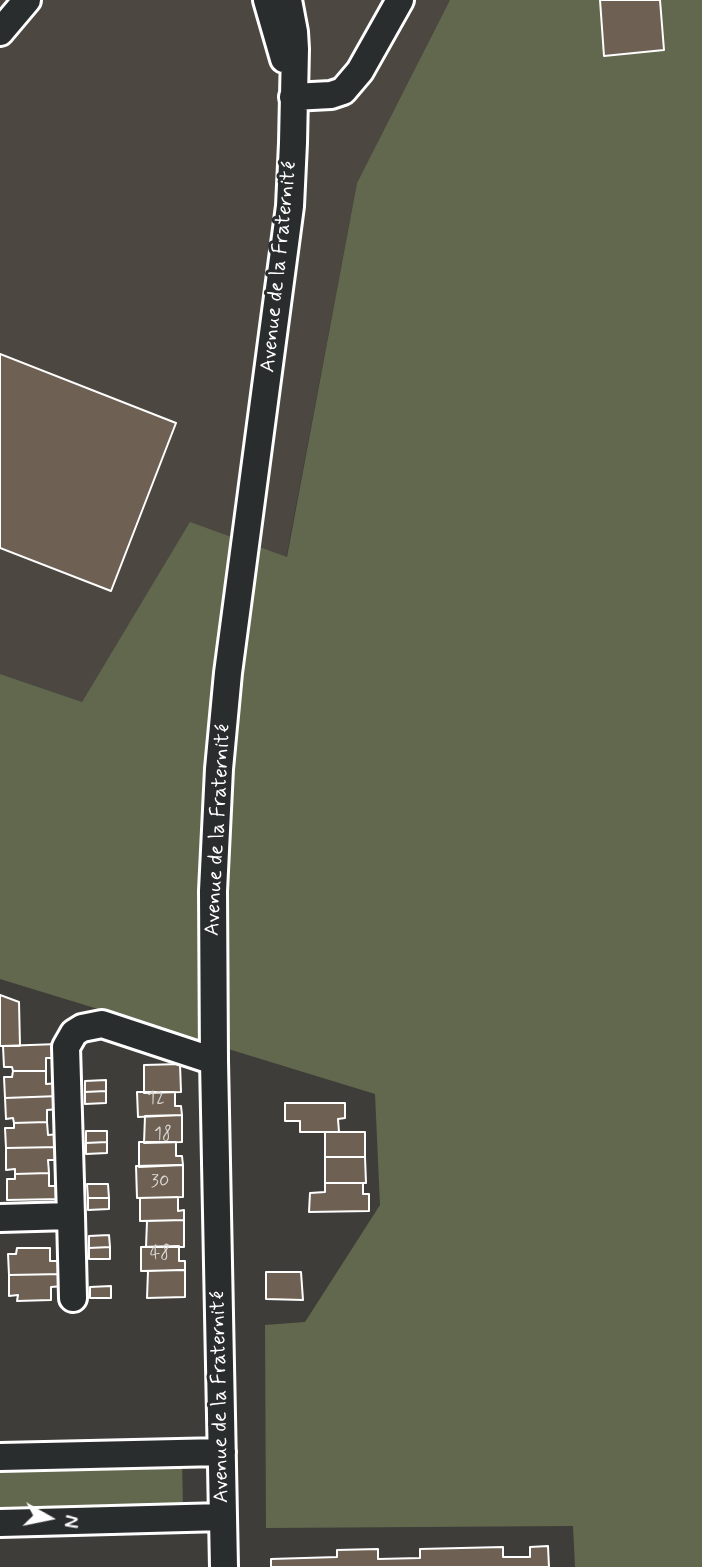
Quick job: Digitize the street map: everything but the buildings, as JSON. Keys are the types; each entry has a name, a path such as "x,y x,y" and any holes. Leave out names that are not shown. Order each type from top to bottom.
{"street":[{"path":"0,32 27,0"},
{"name":"Avenue de la Fraternité","path":"267,0 293,97"},
{"name":"Avenue de la Fraternité","path":"224,1567 213,891 222,736 230,662 288,227 294,32 288,0"},
{"path":"293,97 331,95 343,91 360,71 392,3"},
{"path":"73,1298 66,1047 74,1033 82,1028 102,1024 214,1061"},
{"path":"0,1218 71,1216"},
{"path":"0,1457 222,1452"},
{"path":"0,1523 223,1517"}],"shaded area":[{"path":"0,0 450,0 357,183 286,558 190,523 82,702 0,674"}],"green space":[{"path":"450,0 702,0 702,1567 575,1567 573,1526 266,1528 265,1325 305,1322 380,1205 375,1094 0,979 0,674 82,702 190,522 287,557 357,183"},
{"path":"182,1459 183,1511 0,1517 0,1463"}]}
